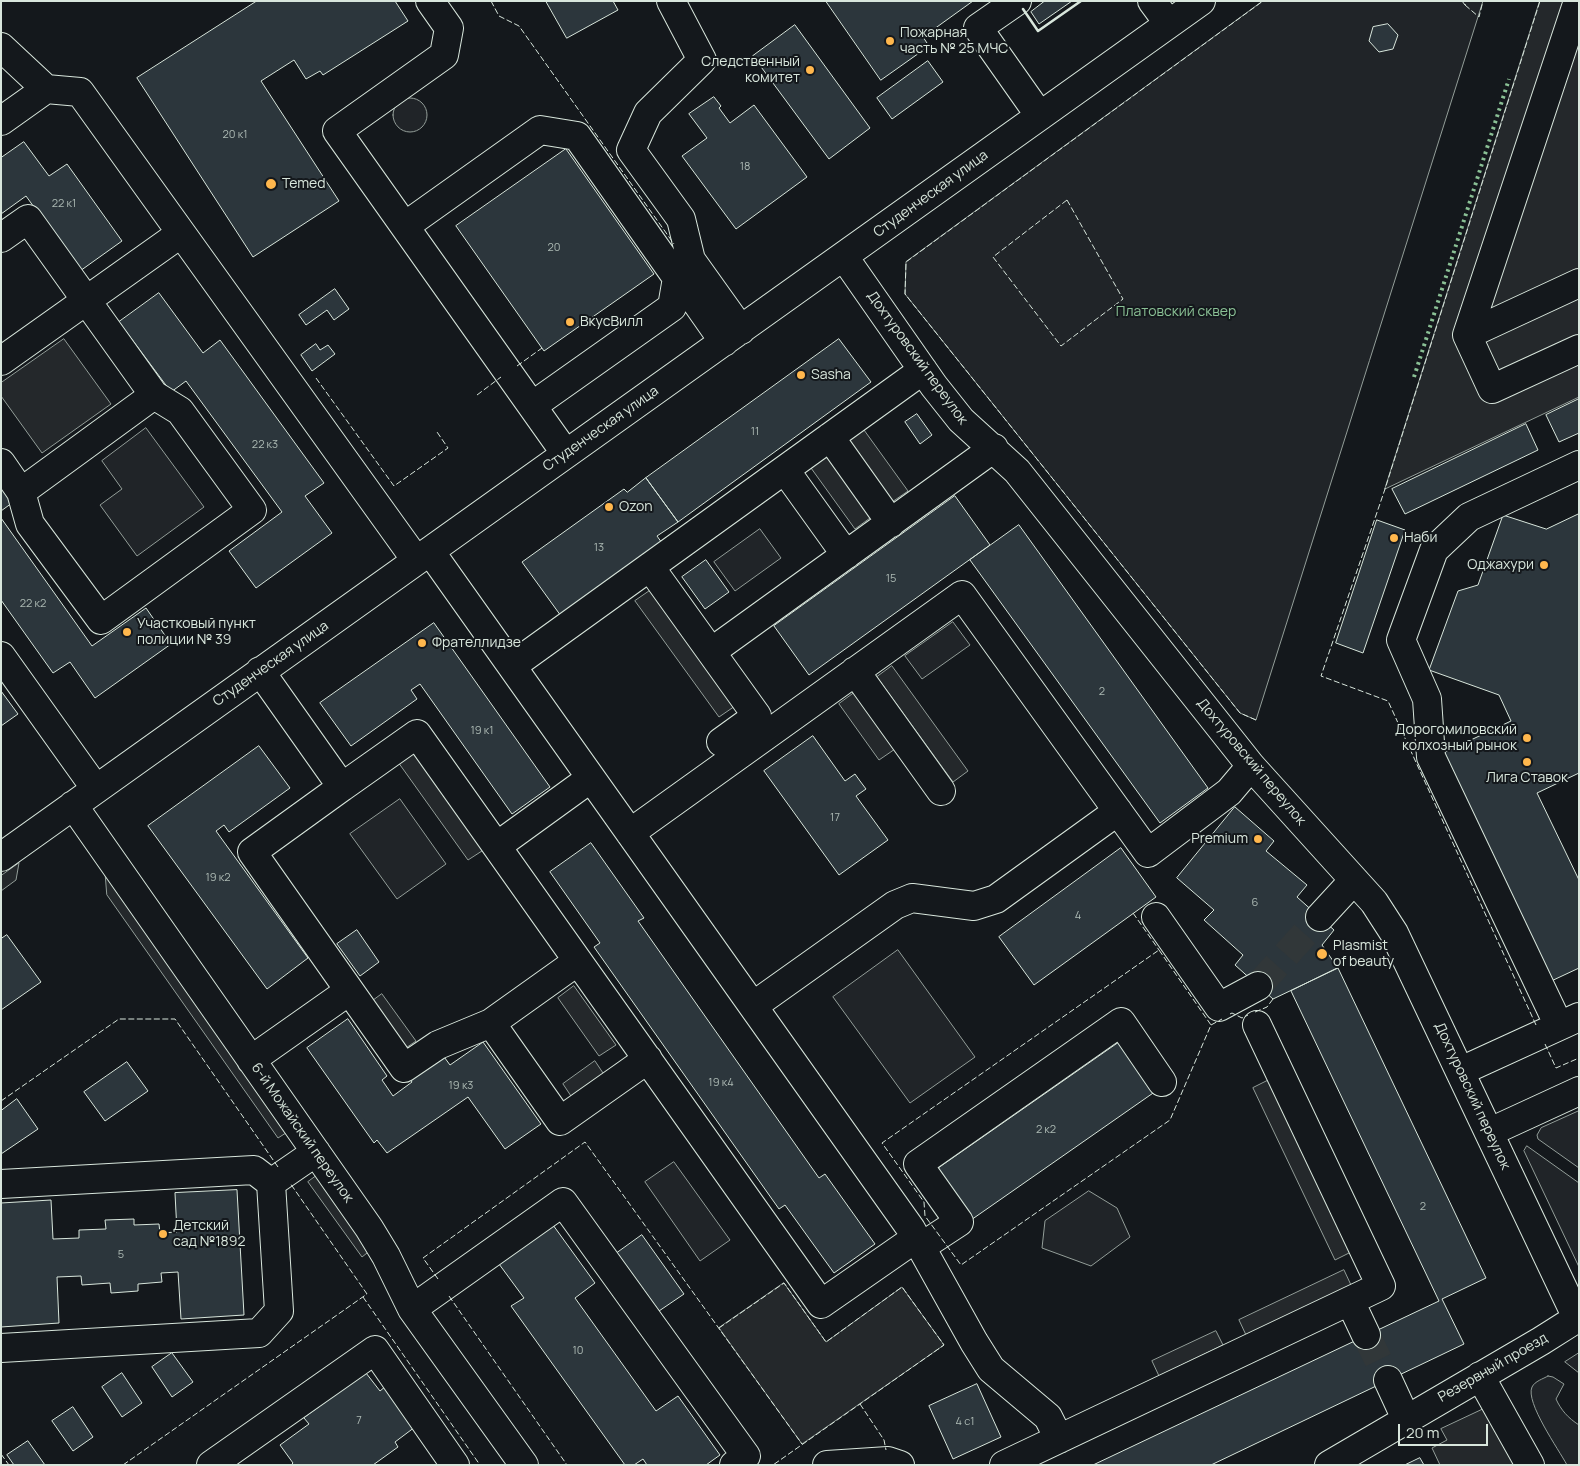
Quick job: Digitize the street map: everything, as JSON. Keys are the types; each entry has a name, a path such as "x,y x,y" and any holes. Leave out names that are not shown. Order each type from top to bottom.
{"street":[{"path":"430,1 449,28 444,55 337,131 566,454"},
{"path":"671,1 702,60 648,113 631,150 681,220 691,260 733,336"},
{"path":"1017,1 978,28 1040,116"},
{"path":"1152,1 1168,24"},
{"name":"Студенческая улица","path":"1,857 1201,1"},
{"path":"1578,1 1467,335 1492,389 1579,349"},
{"path":"1,47 46,89 80,92 180,234 423,556 512,666 919,1242 991,1369 1048,1416 1059,1439"},
{"path":"1,121 46,89"},
{"path":"404,226 540,130 577,136 677,278 672,307 532,406"},
{"path":"1,238 28,219 154,395 180,411 252,510 101,620 30,524 21,492 1,463"},
{"path":"1,361 180,234"},
{"name":"Дохтуровский переулок","path":"844,257 960,420 974,434 994,448 1017,471 1251,766 1374,902 1394,933 1578,1317"},
{"path":"1467,335 1579,283"},
{"path":"675,290 689,292 733,336"},
{"path":"512,666 923,370"},
{"path":"21,492 154,395"},
{"path":"830,438 891,523"},
{"path":"712,652 994,448"},
{"path":"1460,1071 1569,1021 1431,757 1427,698 1402,640 1434,550 1469,517 1579,465"},
{"path":"785,470 846,555"},
{"path":"650,567 757,716 721,742"},
{"path":"630,833 962,595 1148,853 1229,792 1251,766"},
{"path":"1,656 96,789"},
{"path":"260,671 342,787"},
{"path":"855,672 941,791"},
{"path":"578,961 491,1023 438,1045 404,1068 252,852 417,734 822,1304 919,1242 958,1222 918,1164 1121,1022 1162,1082"},
{"path":"497,846 591,778"},
{"name":"6-й Можайский переулок","path":"73,805 370,1228 412,1309 524,1465"},
{"path":"753,1006 895,905 912,898 974,906 996,899 1118,811"},
{"path":"1320,917 1354,880"},
{"path":"1156,917 1219,1007 1258,986"},
{"path":"251,1060 349,991"},
{"path":"491,1023 560,1121 648,1059"},
{"path":"1004,1465 1381,1286 1257,1025"},
{"path":"1490,1132 1579,1091"},
{"path":"271,1183 316,1152"},
{"path":"1,1184 254,1170 271,1183 279,1311 259,1333 1,1348"},
{"path":"412,1309 563,1202 746,1456 734,1465"},
{"path":"1350,1301 1366,1335"},
{"name":"Резервный проезд","path":"1329,1465 1578,1317"},
{"path":"211,1465 374,1350 455,1465"},
{"path":"1480,1376 1530,1465"},
{"path":"1388,1380 1406,1419"},
{"path":"827,1465 888,1461 900,1465"}],"green space":[{"name":"Платовский сквер","path":"1263,1 1483,1 1256,720 1240,713 905,294 906,262"},
{"path":"410,98 422,103 427,115 422,127 410,132 398,127 393,115 398,103"},
{"path":"146,428 204,507 137,556 100,505 122,489 102,461"},
{"path":"760,529 781,558 735,591 714,562"},
{"path":"953,622 970,645 922,679 905,656"},
{"path":"400,799 446,864 397,899 350,834"},
{"path":"898,950 975,1057 910,1103 833,997"},
{"path":"1579,1111 1579,1168 1538,1139 1537,1135 1541,1128"},
{"path":"1527,1146 1579,1183 1579,1267 1524,1151"},
{"path":"674,1162 730,1240 700,1261 645,1182"},
{"path":"1089,1191 1117,1208 1130,1237 1091,1266 1042,1248 1045,1221"},
{"path":"1579,1353 1579,1373 1565,1362"},
{"path":"1548,1376 1564,1384 1556,1399 1565,1414 1579,1425 1579,1465 1567,1465 1533,1403 1531,1394 1533,1385"}],"shaded area":[{"path":"1540,1 1579,1 1579,397 1385,489"},
{"path":"64,339 111,404 42,453 1,396 1,383"},
{"path":"864,430 908,491 892,502 848,441"},
{"path":"827,456 870,518 855,529 811,468"},
{"path":"651,590 735,706 719,717 635,601"},
{"path":"892,666 968,771 953,782 877,677"},
{"path":"854,693 895,749 879,760 839,704"},
{"path":"415,751 485,849 468,860 398,762"},
{"path":"19,863 16,880 1,891 1,876"},
{"path":"105,870 289,1131 278,1138 107,895"},
{"path":"574,986 616,1045 599,1056 558,998"},
{"path":"382,994 416,1041 400,1052 367,1005"},
{"path":"595,1061 607,1079 575,1102 563,1084"},
{"path":"1269,1080 1351,1252 1335,1260 1253,1088"},
{"path":"319,1174 372,1249 362,1257 308,1182"},
{"path":"1344,1270 1351,1285 1246,1335 1239,1320"},
{"path":"784,1283 826,1342 902,1287 944,1345 802,1444 719,1328"},
{"path":"1216,1331 1223,1345 1159,1376 1152,1361"},
{"path":"1507,1398 1545,1465 1440,1465 1432,1448 1447,1440 1441,1429"}],"building":[{"path":"257,1 395,1 408,21 323,75 320,71 306,79 294,60 261,81 339,201 253,257 137,78"},
{"path":"546,1 613,1 618,10 567,38"},
{"name":"Пожарная часть № 25 МЧС","path":"826,1 973,1 923,37 929,46 881,80"},
{"path":"1045,1 1072,1 1039,24 1031,12"},
{"path":"1388,24 1398,35 1393,49 1379,52 1369,41 1373,27"},
{"path":"795,25 870,128 829,159 753,56"},
{"path":"928,61 943,82 892,119 877,98"},
{"path":"714,97 721,106 719,108 730,123 754,105 807,177 736,229 682,156 707,138 689,114"},
{"path":"24,142 49,176 67,164 122,241 80,271 26,196 1,214 1,158"},
{"path":"566,149 654,274 544,351 456,226"},
{"path":"335,289 349,309 334,320 327,310 306,325 299,315"},
{"path":"159,293 203,353 220,340 324,483 305,496 332,533 256,588 229,551 282,512 186,381 171,392 119,322"},
{"path":"839,339 871,382 678,522 646,478"},
{"path":"316,344 320,350 328,345 335,354 312,371 301,355"},
{"path":"1579,399 1579,433 1559,442 1546,415"},
{"path":"917,414 932,435 920,444 905,422"},
{"path":"1526,424 1538,450 1405,514 1392,489"},
{"path":"646,478 678,522 657,536 662,543 561,616 522,562 624,489 627,492"},
{"path":"1,487 12,503 1,511"},
{"path":"955,496 990,545 809,675 774,626"},
{"name":"Дорогомиловский колхозный рынок","path":"1579,514 1579,773 1537,793 1579,880 1579,968 1547,983 1439,755 1511,721 1499,695 1429,670 1458,591 1478,585 1503,515 1546,529"},
{"path":"1,518 92,646 146,608 171,644 95,698 70,662 53,673 1,600"},
{"path":"1377,520 1405,530 1363,653 1336,643"},
{"path":"1019,525 1208,788 1160,823 970,560"},
{"path":"706,560 729,592 705,609 682,577"},
{"path":"434,623 550,787 512,814 420,684 411,690 417,699 351,746 320,703"},
{"path":"1,691 18,714 1,726"},
{"path":"813,736 845,781 855,774 866,789 856,796 888,840 839,875 764,771"},
{"path":"259,746 290,788 229,832 224,825 216,831 308,958 267,989 148,826"},
{"path":"1235,807 1274,841 1266,851 1307,885 1297,897 1334,930 1322,945 1338,968 1273,999 1235,965 1243,955 1204,920 1214,910 1177,878"},
{"path":"591,843 644,918 638,921 819,1178 825,1174 875,1244 834,1273 785,1205 779,1209 594,947 600,943 550,872"},
{"path":"1121,848 1156,897 1034,985 999,937"},
{"path":"357,930 379,962 360,976 337,944"},
{"path":"7,935 41,982 1,1010 1,939"},
{"path":"1338,968 1486,1278 1442,1299 1464,1344 1211,1465 1093,1465 1439,1301 1291,991"},
{"path":"348,1019 387,1076 382,1080 393,1096 412,1082 409,1078 442,1054 450,1065 483,1042 541,1124 505,1149 468,1097 387,1153 377,1140 374,1143 307,1048"},
{"path":"1121,1041 1156,1091 971,1220 936,1170"},
{"path":"127,1062 148,1091 105,1121 84,1092"},
{"path":"17,1099 38,1129 1,1154 1,1111"},
{"path":"237,1190 244,1315 181,1319 178,1272 161,1273 162,1282 138,1284 138,1291 111,1293 110,1283 82,1285 81,1276 57,1277 59,1323 1,1327 1,1203 51,1200 53,1239 79,1238 79,1230 106,1229 105,1220 134,1219 134,1225 159,1224 160,1233 177,1232 175,1193"},
{"path":"553,1225 595,1283 575,1298 656,1411 678,1396 720,1455 706,1465 647,1465 643,1459 634,1465 625,1465 511,1306 524,1298 499,1264"},
{"path":"642,1235 684,1294 659,1311 617,1253"},
{"path":"172,1353 193,1382 172,1397 152,1367"},
{"path":"122,1373 142,1403 122,1417 102,1387"},
{"path":"366,1373 380,1391 386,1386 415,1427 395,1442 398,1447 373,1465 291,1465 293,1463 280,1445 309,1424 304,1418"},
{"path":"977,1384 1001,1437 953,1459 929,1406"},
{"path":"73,1407 93,1437 73,1451 52,1421"},
{"path":"28,1441 45,1465 14,1465 7,1455"},
{"path":"1420,1458 1424,1465 1405,1465"}],"tunnel":[{"path":"1258,986 1320,917"},
{"path":"1366,1335 1388,1380"}],"hedge":[{"path":"1414,377 1509,79"}],"fence":[{"path":"491,1 499,16 519,26 674,244"},
{"path":"1256,720 1240,713 905,294 906,262 1263,1"},
{"path":"1462,1 1465,5 1466,1"},
{"path":"1465,5 1479,17 1483,1"},
{"path":"1536,1025 1388,701 1321,676 1385,489 1540,1"},
{"path":"1067,200 1123,299 1061,346 993,257 1067,200"},
{"path":"517,366 542,348"},
{"path":"477,395 501,377"},
{"path":"316,378 394,486 448,448 437,432"},
{"path":"1133,913 1159,950"},
{"path":"1159,950 1211,1025 1170,1120 961,1265 925,1216 924,1202 882,1143 1159,950"},
{"path":"1255,1012 1267,1007 1273,999"},
{"path":"1230,1014 1232,1013 1242,1018 1248,1015"},
{"path":"1,1101 119,1019 175,1019 278,1167"},
{"path":"1211,1025 1222,1019"},
{"path":"1545,1044 1556,1068 1579,1058"},
{"path":"438,1279 423,1258 585,1142 802,1444"},
{"path":"123,1465 367,1294 290,1183"},
{"path":"719,1328 784,1283 826,1342 902,1287 944,1345 773,1465"},
{"path":"449,1296 567,1465"},
{"path":"363,1297 480,1465"},
{"path":"860,1404 884,1440 886,1450"},
{"path":"1,1454 9,1465"}],"wall":[{"path":"1023,9 1038,31 1081,1"}],"place":[{"name":"Пожарная часть № 25 МЧС","path":"890,41"},
{"name":"Следственный комитет","path":"810,70"},
{"name":"Temed","path":"271,184"},
{"name":"ВкусВилл","path":"570,322"},
{"name":"Sasha","path":"801,375"},
{"name":"Ozon","path":"609,507"},
{"name":"Наби","path":"1394,538"},
{"name":"Оджахури","path":"1544,565"},
{"name":"Участковый пункт полиции № 39","path":"127,632"},
{"name":"Фрателлидзе","path":"422,643"},
{"name":"Дорогомиловский колхозный рынок","path":"1527,738"},
{"name":"Лига Ставок","path":"1527,762"},
{"name":"Premium","path":"1258,839"},
{"name":"Plasmist of beauty","path":"1322,954"},
{"name":"Детский сад №1892","path":"163,1234"}]}
